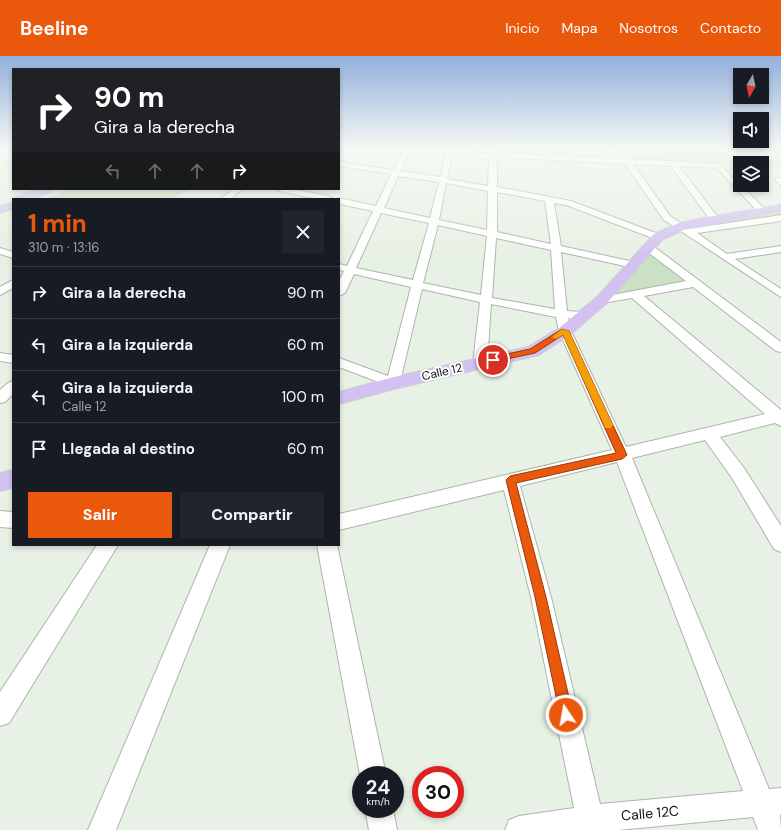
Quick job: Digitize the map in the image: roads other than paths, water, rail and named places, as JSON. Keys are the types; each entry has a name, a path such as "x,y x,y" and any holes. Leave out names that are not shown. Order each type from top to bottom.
{"main road":[{"path":"23,198 46,190"},
{"path":"34,198 56,190"},
{"path":"0,206 12,201"},
{"path":"0,210 12,205"},
{"path":"658,237 714,219 781,208"},
{"name":"Calle 12","path":"340,398 394,383 533,351 563,322 582,316 602,300 658,237"},
{"path":"0,482 12,479"}],"street":[{"path":"340,288 344,268 378,210 390,185"},
{"path":"340,362 394,383 398,359 416,284 434,221 441,185"},
{"path":"472,185 568,203 658,237"},
{"path":"480,363 492,233 494,185"},
{"path":"644,185 667,218 780,294"},
{"path":"689,185 714,219"},
{"path":"737,185 762,211"},
{"path":"226,198 237,190"},
{"path":"284,190 324,198"},
{"path":"549,199 556,247 563,322 622,455 771,802 772,830"},
{"path":"340,201 634,265"},
{"path":"683,230 781,218"},
{"path":"649,248 780,346"},
{"path":"725,257 781,249"},
{"path":"0,251 12,255"},
{"path":"344,268 486,300 563,322"},
{"path":"602,300 696,283"},
{"path":"0,292 12,284"},
{"path":"636,295 780,417"},
{"path":"0,357 12,358"},
{"path":"0,398 12,387"},
{"path":"340,522 510,480 780,417"},
{"path":"709,434 738,473 781,543"},
{"path":"510,480 541,597 590,824"},
{"path":"0,519 12,520"},
{"path":"0,714 107,546"},
{"path":"102,830 220,546"},
{"path":"327,546 370,766"},
{"name":"Calle 12C","path":"519,830 590,824 771,802"},
{"path":"381,818 383,830"}]}
